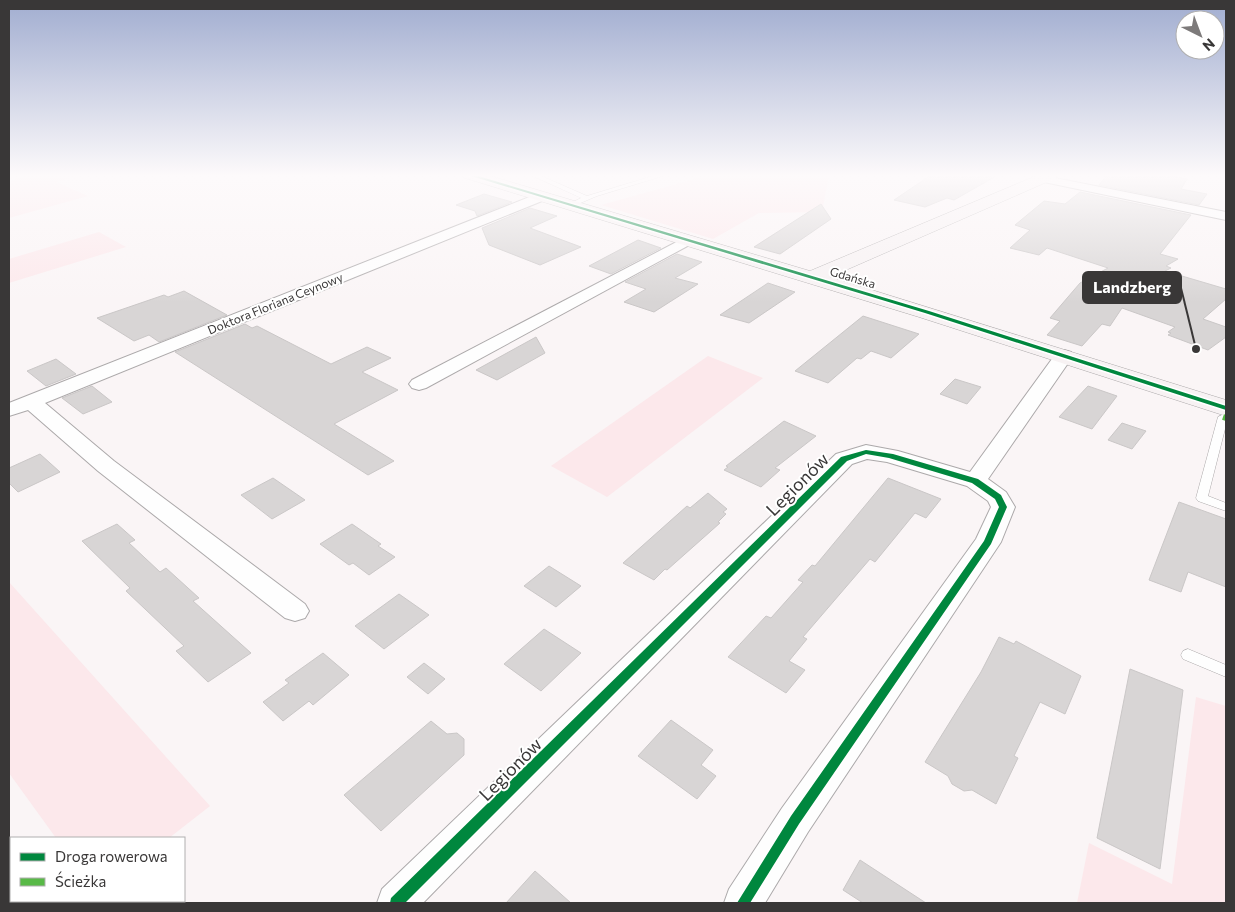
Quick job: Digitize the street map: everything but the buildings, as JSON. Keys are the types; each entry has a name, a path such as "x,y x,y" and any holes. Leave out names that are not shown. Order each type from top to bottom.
{"main road":[{"name":"Gdańska","path":"625,218 688,240 812,277 1226,408"},
{"path":"812,277 952,218"}],"street":[{"name":"Doktora Floriana Ceynowy","path":"9,410 488,218"},
{"path":"419,384 688,240"},
{"path":"976,482 1064,356"},
{"path":"31,401 106,466 295,611"},
{"name":"Legionów","path":"396,903 844,459 866,452 890,456 976,482 998,497 1003,507 988,542 795,820 743,903"}],"lane":[{"path":"1226,416 1223,417 1202,498 1226,507"},
{"path":"1188,655 1226,671"}],"shaded area":[{"path":"642,218 751,218 713,239"},
{"path":"99,232 126,247 9,283 9,259"},
{"path":"708,356 763,378 607,497 551,466"},
{"path":"9,582 210,806 170,837 55,837 9,773"},
{"path":"1196,697 1226,706 1226,903 1077,903 1089,843 1172,884"}],"cycle path":[{"path":"612,218 927,312 1226,408"},
{"path":"396,903 844,459 866,452 890,456 975,481 998,497 1003,507 988,542 795,820 743,903"}],"place":[{"name":"Landzberg","path":"1196,349"}]}
